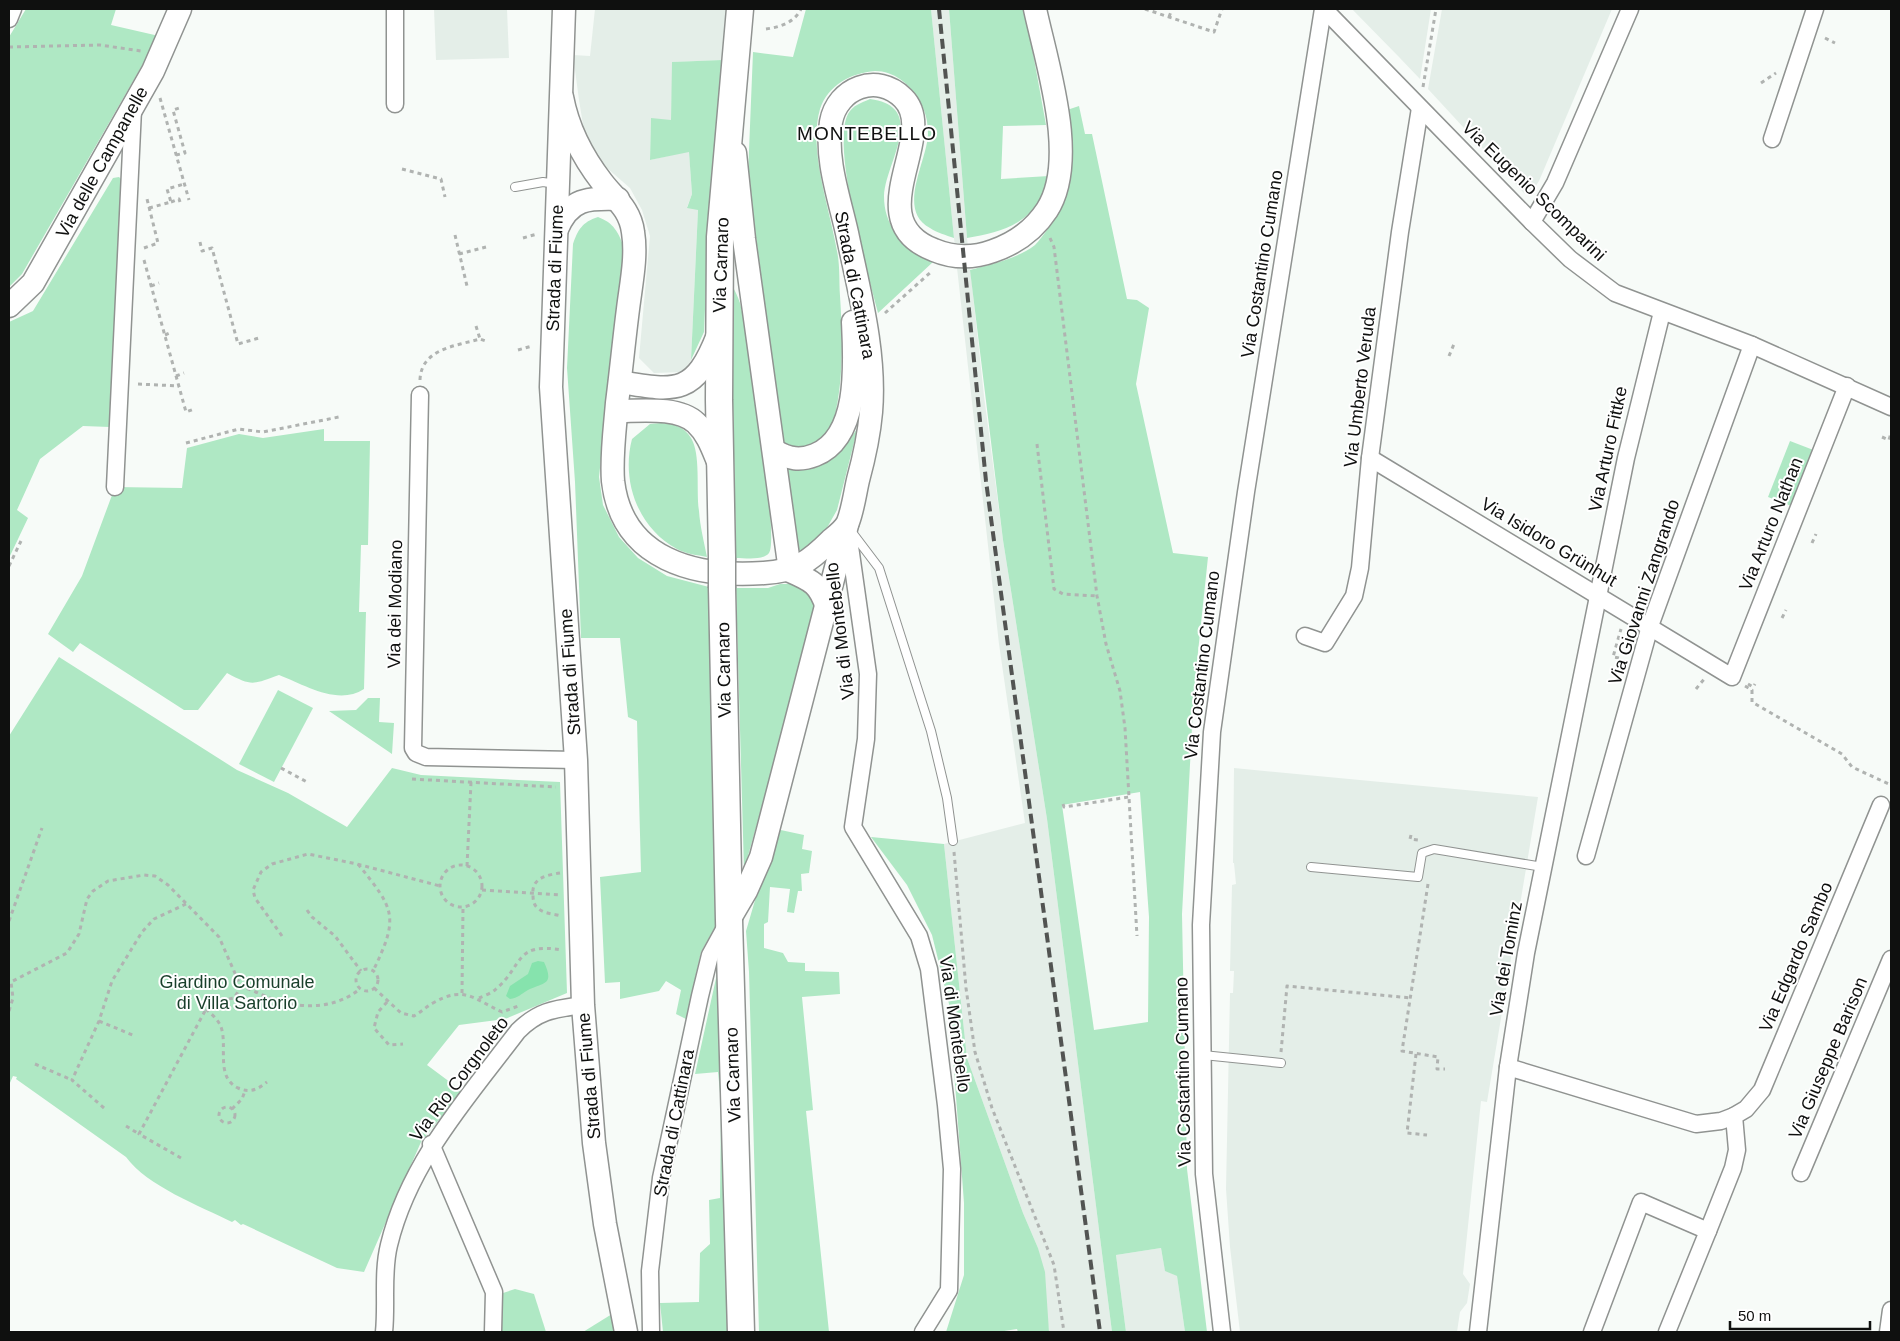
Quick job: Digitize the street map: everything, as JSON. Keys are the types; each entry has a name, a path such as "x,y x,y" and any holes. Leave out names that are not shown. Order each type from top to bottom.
{"main road":[{"name":"Via Carnaro","path":"740,9 720,237 719,334 729,920 741,1332"}],"street":[{"path":"9,18 13,9"},
{"name":"Via delle Campanelle","path":"9,306 33,283 157,63 180,9"},
{"path":"395,9 395,104"},
{"name":"Strada di Fiume","path":"564,9 551,387 576,760 583,1005 594,1142 605,1224 626,1332"},
{"name":"Strada di Cattinara","path":"651,1332 650,1271 662,1178 702,988 710,955 746,891 761,857 827,608 864,455 871,411 871,370 867,332 831,159 832,118 842,99 854,89 872,84 888,87 904,98 911,109 914,123 913,141 900,187 901,216 911,233 928,248 950,256 988,253 1014,243 1038,224 1055,198 1062,166 1061,131 1035,9"},
{"name":"Via Eugenio Scomparini","path":"1324,9 1532,222 1570,259 1615,293 1752,345 1891,407"},
{"name":"Via Costantino Cumano","path":"1222,1332 1204,1174 1201,925 1214,703 1324,9"},
{"path":"1532,222 1555,183 1630,9"},
{"path":"1772,139 1815,9"},
{"path":"731,95 744,239 775,451 790,570"},
{"path":"562,97 572,136 598,190"},
{"path":"115,487 133,107"},
{"name":"Via Umberto Veruda","path":"1305,636 1325,643 1354,596 1360,568 1370,458 1400,232 1420,108"},
{"path":"558,185 571,192 598,190 618,199 627,210 633,226 634,243 617,410 613,481 617,500 625,520 637,538 655,553 673,562 704,571 740,574 790,570 803,566 847,525"},
{"path":"557,228 568,209 598,190"},
{"path":"775,451 787,458 805,459 820,453 836,441 845,427 852,387 854,336 851,251"},
{"name":"Via Arturo Fittke","path":"1599,596 1626,458 1662,312"},
{"path":"620,382 646,386 679,387 692,379 709,358 719,334"},
{"name":"Via Giovanni Zangrando","path":"1586,856 1650,626 1752,345"},
{"name":"Via Arturo Nathan","path":"1732,677 1846,386"},
{"name":"Via dei Modiano","path":"420,395 412,748 416,753 426,757 576,760"},
{"path":"617,410 679,414 696,422 706,436 720,468"},
{"name":"Via Isidoro Grünhut","path":"1370,458 1732,677"},
{"name":"Via di Montebello","path":"847,525 868,674 866,739 853,827 919,936 929,969 947,1114 952,1168 949,1290 923,1332"},
{"path":"790,570 810,579 821,589 827,608"},
{"name":"Via dei Tominz","path":"1478,1332 1508,1067 1526,953 1599,596"},
{"name":"Via Edgardo Sambo","path":"1508,1067 1696,1124 1721,1121 1746,1109 1762,1090 1881,805"},
{"name":"Via Giuseppe Barison","path":"1801,1173 1891,959"},
{"name":"Via Rio Corgnoleto","path":"384,1332 387,1303 385,1279 388,1247 395,1221 431,1144 518,1031 531,1017 554,1010 583,1005"},
{"path":"1667,1332 1733,1168 1737,1150 1734,1116"},
{"path":"431,1144 494,1292 493,1332"},
{"path":"1592,1332 1641,1202 1708,1231"},
{"path":"1888,1332 1891,1310"}],"lane":[{"path":"515,188 543,182 558,185"},
{"path":"847,525 879,568 931,731 947,798 953,841"},
{"path":"1311,867 1418,877 1422,853 1434,848 1543,867"},
{"path":"1203,1055 1280,1063"}],"path":[{"path":"766,29 788,23 798,15 801,9"},
{"path":"1145,9 1214,32 1222,9"},
{"path":"1169,17 1172,9"},
{"path":"1422,89 1436,9"},
{"path":"1827,32 1824,39 1835,43"},
{"path":"9,47 100,46 157,63 176,155 189,200"},
{"path":"176,155 185,153 172,110 179,108"},
{"path":"402,169 441,179 445,197"},
{"path":"171,202 167,189 184,184"},
{"path":"180,202 179,199 149,208 158,243 141,249 186,412 194,409"},
{"path":"1038,224 1048,235 1054,247 1097,596 1106,644 1122,703 1137,936"},
{"path":"454,235 467,286"},
{"path":"200,242 202,251 212,248 238,344 259,338"},
{"path":"459,254 486,247"},
{"path":"867,332 906,293 950,256"},
{"path":"151,286 159,283"},
{"path":"476,326 480,339"},
{"path":"165,335 172,332"},
{"path":"420,395 423,363 434,353 480,339 486,341"},
{"path":"1450,356 1454,344"},
{"path":"176,376 184,373"},
{"path":"138,384 179,386"},
{"path":"186,443 239,429 263,432 339,417"},
{"path":"1882,437 1889,440 1891,433"},
{"path":"1037,444 1054,589 1062,594 1097,596"},
{"path":"1812,542 1816,534"},
{"path":"9,566 20,541"},
{"path":"1782,618 1786,610"},
{"path":"1619,658 1613,657 1626,612"},
{"path":"1732,677 1752,690 1752,702 1842,754 1852,767 1891,785"},
{"path":"1746,686 1748,683 1753,687 1755,684"},
{"path":"281,768 306,782"},
{"path":"412,778 556,787 557,796"},
{"path":"467,866 471,782"},
{"path":"1063,804 1064,807 1129,797"},
{"path":"9,921 42,828"},
{"path":"953,841 966,988 975,1052 992,1108 1054,1265 1064,1332"},
{"path":"1434,848 1402,1051 1438,1057 1437,1068 1445,1069"},
{"path":"282,936 255,898 253,890 261,872 272,864 308,854 357,864 440,886"},
{"path":"357,864 381,892 389,911 388,935 373,971"},
{"path":"559,864 560,873 546,874 533,886 532,894 534,904 540,911 561,915 562,924"},
{"path":"454,866 467,866 477,873 482,884 482,890 475,902 463,907 456,907 444,899 440,886 441,880 449,869 454,866"},
{"path":"9,1011 13,998 10,981 67,953 79,934 87,899 93,890 108,881 144,874 155,876 168,885 219,937 241,987"},
{"path":"482,890 564,895"},
{"path":"72,1080 99,1022 112,982 142,932 154,919 186,904"},
{"path":"462,993 463,907"},
{"path":"307,910 312,917 334,936 360,971"},
{"path":"562,942 562,960"},
{"path":"479,998 496,989 526,952 548,948 562,950"},
{"path":"367,969 373,971 378,979 374,988 366,991 360,989 356,980 360,971 367,969"},
{"path":"1280,1063 1287,986 1411,998"},
{"path":"241,987 255,990 277,1001 313,1007 330,1005 350,997 360,989"},
{"path":"139,1134 206,1009 216,1002 234,998 241,987"},
{"path":"374,988 401,1013 414,1016 449,995 462,993 479,998 484,1004 502,1012 528,1002"},
{"path":"387,1002 378,1012 374,1028 389,1046 403,1044"},
{"path":"206,1009 220,1027 227,1078 232,1085 244,1091 259,1088 266,1082"},
{"path":"99,1022 135,1036"},
{"path":"1416,1054 1407,1134 1427,1135"},
{"path":"35,1064 72,1080 104,1108"},
{"path":"232,1109 242,1099 244,1091"},
{"path":"224,1108 232,1109 234,1112 233,1120 226,1123 222,1121 220,1118 221,1110 224,1108"},
{"path":"126,1126 181,1158"}],"shaded area":[{"path":"434,9 507,9 509,58 436,60"},
{"path":"595,9 727,9 722,60 673,62 671,121 651,119 650,160 689,151 692,194 687,207 698,209 691,360 684,372 654,373 639,358 650,236 642,210 630,188 599,161 585,137 573,55 590,56"},
{"path":"931,9 949,9 967,238 984,396 1003,540 1047,819 1112,1332 1049,1332 1038,1248 1023,1213 967,1058 944,844 1025,823 999,644 957,268"},
{"path":"1352,9 1431,9 1420,79 1399,57"},
{"path":"1442,9 1612,9 1539,181 1529,196 1524,193 1428,89"},
{"path":"1234,768 1538,797 1487,1102 1481,1101 1463,1274 1470,1284 1467,1303 1460,1312 1457,1332 1240,1332 1230,1247 1226,1189 1230,993 1233,993 1234,971 1230,971 1232,885 1236,884 1233,863"},
{"path":"544,962 548,975 546,982 515,998 510,999 506,996 510,986 528,974 532,963"},
{"path":"1161,1248 1165,1270 1177,1276 1185,1332 1126,1332 1116,1255"}],"green space":[{"path":"26,9 116,9 111,25 159,36 22,274 9,287 9,37"},
{"path":"806,9 931,9 954,238 930,228 920,220 915,210 916,185 928,134 924,111 914,93 900,79 882,72 875,71 857,74 841,82 829,93 824,101 820,109 817,125 818,161 821,180 839,262 842,331 840,383 835,417 830,434 801,451 786,446 782,437 748,175 753,52 793,57"},
{"path":"949,9 1025,9 1046,125 1003,126 1001,179 1049,176 1039,202 1025,217 1007,228 967,238"},
{"path":"722,60 710,194 704,332 691,360 698,210 687,208 692,194 689,152 650,160 651,118 671,120 672,62"},
{"path":"870,99 888,104 897,113 901,125 900,138 886,183 884,196 888,218 892,228 906,244 933,262 878,313 853,211 844,154 844,130 848,114 855,106"},
{"path":"1079,106 1085,134 1092,134 1127,299 1137,300 1149,308 1136,384 1173,553 1208,557 1194,690 1182,914 1187,1169 1207,1332 1185,1332 1177,1276 1165,1271 1161,1248 1116,1255 1126,1332 1112,1332 1047,819 1003,540 970,270 1004,260 1028,250 1038,242 1057,216 1069,187 1071,173 1072,158 1067,110","holes":["1140,792 1149,917 1148,1022 1094,1030 1062,805"]},
{"path":"119,177 124,182 110,427 83,426 40,459 17,510 28,518 9,558 9,322 33,311 113,178"},
{"path":"598,217 608,222 615,229 624,247 599,477 603,505 619,537 638,558 667,576 709,587 720,918 701,952 686,1019 676,1014 681,990 666,981 659,991 620,999 620,982 605,983 600,877 641,872 637,721 628,717 620,638 581,638 575,482 567,368 573,244 581,227 588,221"},
{"path":"732,285 740,303 749,352 767,475 770,512 771,540 769,553 766,556 748,559 736,558"},
{"path":"661,423 682,428 691,438 694,445 697,463 698,503 707,557 680,551 663,540 652,529 636,502 631,487 629,471 632,439 650,424"},
{"path":"858,427 837,510 820,540 801,551 798,549 785,467 808,469 818,466 837,453"},
{"path":"324,429 324,441 370,441 368,545 361,545 359,612 366,612 364,689 354,694 333,695 279,675 253,683 227,673 198,710 184,710 80,643 73,652 48,634 82,576 115,487 182,488 187,448 239,434 263,438"},
{"path":"1790,441 1816,451 1794,507 1768,497"},
{"path":"780,584 792,584 809,592 817,610 744,870 736,588 768,588"},
{"name":"Giardino Comunale di Villa Sartorio","path":"59,657 237,770 288,793 347,827 392,768 421,775 560,782 567,993 505,1019 459,1025 427,1065 462,1091 421,1142 364,1272 337,1268 243,1224 241,1225 235,1220 232,1222 175,1194 147,1177 126,1157 16,1079 17,1077 13,1076 9,1085 9,736"},
{"path":"278,690 313,708 274,782 239,764"},
{"path":"368,698 380,698 379,722 394,723 392,754 329,711 356,710"},
{"path":"776,829 804,835 802,849 812,851 809,873 801,874 802,891 798,891 794,913 787,912 790,889 770,887 768,922 764,924 764,948 783,953 788,962 805,963 805,971 839,972 840,994 802,997 813,1110 806,1111 829,1332 759,1332 749,972 746,931"},
{"path":"871,837 944,844 967,1058 1023,1213 1038,1248 1045,1272 1049,1332 1018,1332 1017,1329 998,1332 946,1332 964,1275 964,1203 949,1004 932,935 907,885"},
{"path":"720,960 731,1332 663,1332 660,1303 699,1302 700,1253 710,1244 709,1200 720,1198 721,1103 718,1072 695,1074"},
{"path":"515,1289 534,1294 546,1332 502,1332 500,1294"},
{"path":"612,1314 615,1332 583,1332"}],"railway":[{"path":"939,9 986,481 1100,1332"}],"district":[{"name":"MONTEBELLO","path":"867,133"}]}
